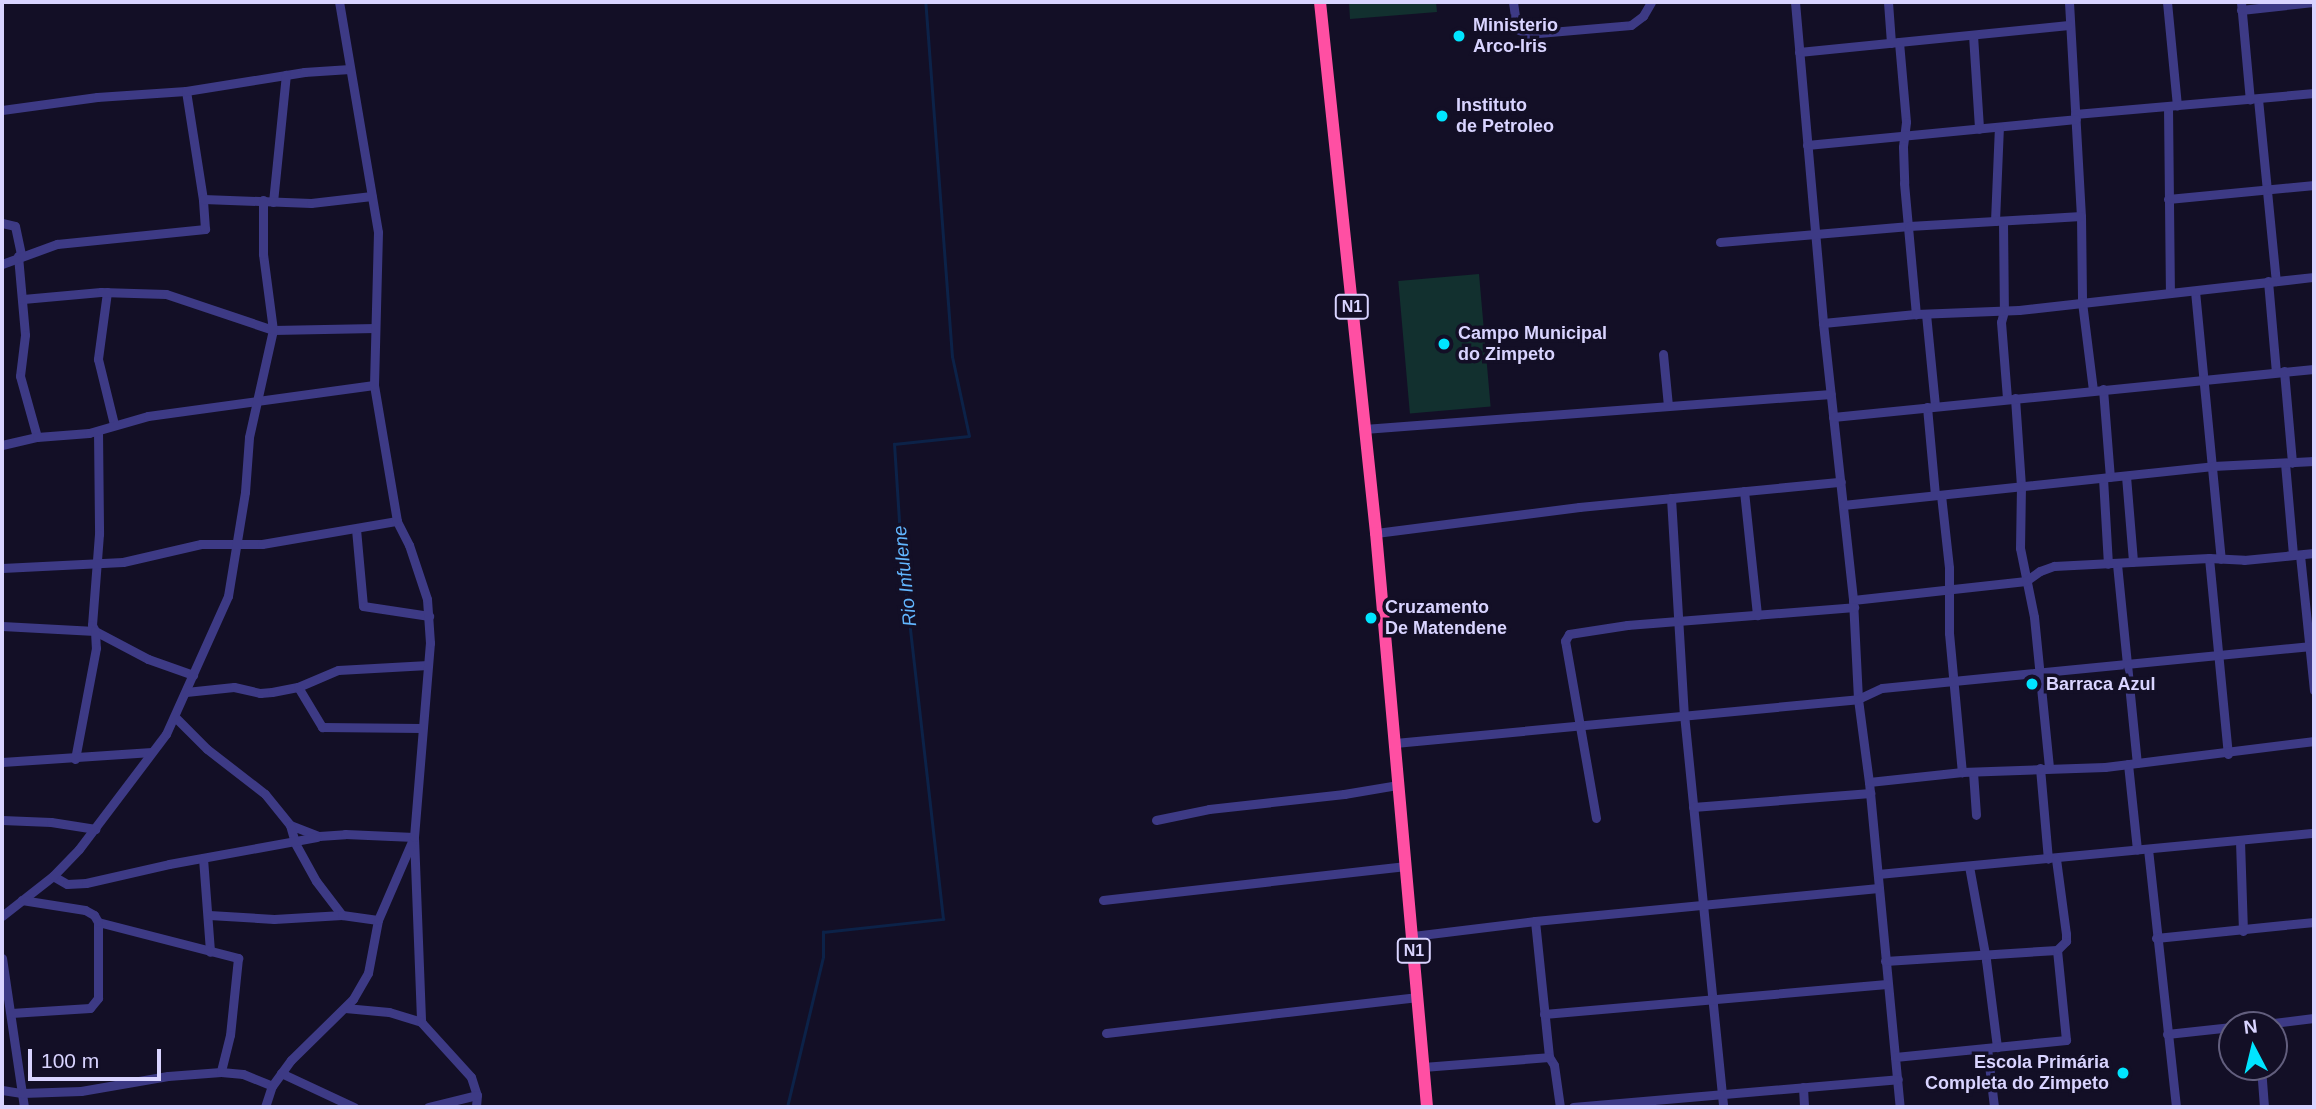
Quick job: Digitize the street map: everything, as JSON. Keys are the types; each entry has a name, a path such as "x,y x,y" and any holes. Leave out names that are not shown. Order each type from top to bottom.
{"highway":[{"name":"N1","path":"1320,2 1376,533 1427,1107"}],"street":[{"path":"339,2 372,196 379,261 374,385 397,521 421,579 429,616 428,665 414,837 421,1022"},
{"path":"1513,2 1517,29 1527,34 1631,24 1643,16 1651,2"},
{"path":"1795,2 1814,233 1853,603 1858,699 1869,782 1900,1107"},
{"path":"1888,2 1906,116 1904,134 1916,314"},
{"path":"2069,2 2081,216 2082,302 2098,389 2113,564 2128,664 2137,850"},
{"path":"2167,2 2172,106 2168,199 2169,293"},
{"path":"2314,2 2241,6 2270,188 2272,281 2297,555 2313,646 2314,690"},
{"path":"1800,52 2070,25"},
{"path":"1973,35 1979,129"},
{"path":"2,110 97,97 186,91 350,68"},
{"path":"2,916 53,876 95,829 152,752 175,718 228,596 237,545 249,438 273,330 263,254 286,75"},
{"path":"2,264 20,255 58,244 205,229 203,199 186,91"},
{"path":"1807,145 1904,134 1999,128 2076,116 2314,93"},
{"path":"1885,961 2057,950 2066,941 2052,859 2040,672 2034,617 2021,548 2021,485 2001,322 2004,311 1999,222 1999,128"},
{"path":"2168,199 2314,186"},
{"path":"203,199 311,204 372,196"},
{"path":"1720,242 1909,226 2081,216"},
{"path":"2,223 15,226 20,255 25,335 20,376 37,437"},
{"path":"1823,323 1916,314 2004,311 2314,277"},
{"path":"2195,291 2221,559"},
{"path":"23,299 107,292 166,294 273,330 375,328"},
{"path":"107,292 98,359 114,424"},
{"path":"1926,314 1938,495 1949,568 1953,681 1962,772"},
{"path":"1663,354 1668,406"},
{"path":"1833,417 2314,369"},
{"path":"2,445 37,437 98,431 114,424 259,400 374,385"},
{"path":"1364,429 1830,394"},
{"path":"75,759 96,648 92,617 96,564 98,431"},
{"path":"1843,505 2213,466 2314,461"},
{"path":"2126,475 2133,562"},
{"path":"1376,533 1671,498 1841,482"},
{"path":"1744,491 1757,614"},
{"path":"1671,498 1684,714 1723,1107"},
{"path":"2,568 96,564 136,559 201,544 237,545 397,521"},
{"path":"356,528 363,606 429,616"},
{"path":"1596,818 1565,641 1569,634 2026,581 2040,570 2054,566 2314,553"},
{"path":"2209,558 2228,754"},
{"path":"2,626 95,631 148,659 193,675"},
{"path":"1395,743 1858,699 1882,688 2313,646"},
{"path":"186,692 234,687 260,693 299,687 338,670 428,665"},
{"path":"299,687 322,727 421,728"},
{"path":"175,718 207,749 265,794 290,825 295,843 316,881 342,915"},
{"path":"1869,782 1962,772 2133,763 2228,754 2314,741"},
{"path":"2,762 152,752"},
{"path":"1973,772 1976,815"},
{"path":"1156,820 1209,808 1344,794 1398,785"},
{"path":"1693,807 1870,793"},
{"path":"2,820 51,821 95,829"},
{"path":"290,825 319,836"},
{"path":"1878,874 2314,833"},
{"path":"53,876 67,884 86,883 203,858 295,843 319,836 345,834 414,837"},
{"path":"265,1107 272,1086 281,1073 308,1041 360,991 368,974 378,920 414,837"},
{"path":"2240,841 2243,931"},
{"path":"2148,849 2176,1107"},
{"path":"203,858 210,952"},
{"path":"1103,900 1406,866"},
{"path":"1969,866 1985,954 1994,1107"},
{"path":"1413,936 1535,921 1878,888"},
{"path":"11,1013 90,1008 95,1004 98,922 94,915 85,910 22,900"},
{"path":"2,904 13,906"},
{"path":"209,915 274,919 342,915 378,920"},
{"path":"1535,921 1549,1057 1554,1065 1560,1107"},
{"path":"98,922 238,958 230,1035 221,1072"},
{"path":"2156,938 2314,922"},
{"path":"1895,1057 2066,1040 2057,950"},
{"path":"2,958 24,1107"},
{"path":"1544,1014 1887,984"},
{"path":"1106,1033 1418,998"},
{"path":"345,1008 388,1012 421,1022 471,1077 477,1095 476,1107"},
{"path":"2288,1021 2314,1018"},
{"path":"2167,1034 2218,1029"},
{"path":"1423,1067 1549,1057"},
{"path":"2,1090 22,1093 90,1090 169,1076 221,1072 243,1074 272,1086"},
{"path":"281,1073 355,1107"},
{"path":"1573,1107 1898,1079"},
{"path":"2262,1081 2264,1107"},
{"path":"1803,1087 1804,1107"},
{"path":"428,1107 477,1095"}],"green space":[{"path":"1349,2 1436,2 1437,12 1350,19"},
{"name":"Campo Municipal do Zimpeto","path":"1479,274 1491,406 1410,414 1398,281"}],"waterway":[{"name":"Rio Infulene","path":"787,1107 823,957 823,932 943,919 901,552 894,444 969,436 952,357 925,2"}],"place":[{"name":"Ministerio Arco-Iris","path":"1459,36"},
{"name":"Instituto de Petroleo","path":"1442,116"},
{"name":"Campo Municipal do Zimpeto","path":"1444,344"},
{"name":"Cruzamento De Matendene","path":"1371,618"},
{"name":"Barraca Azul","path":"2032,684"},
{"name":"Escola Primária Completa do Zimpeto","path":"2123,1073"}]}
